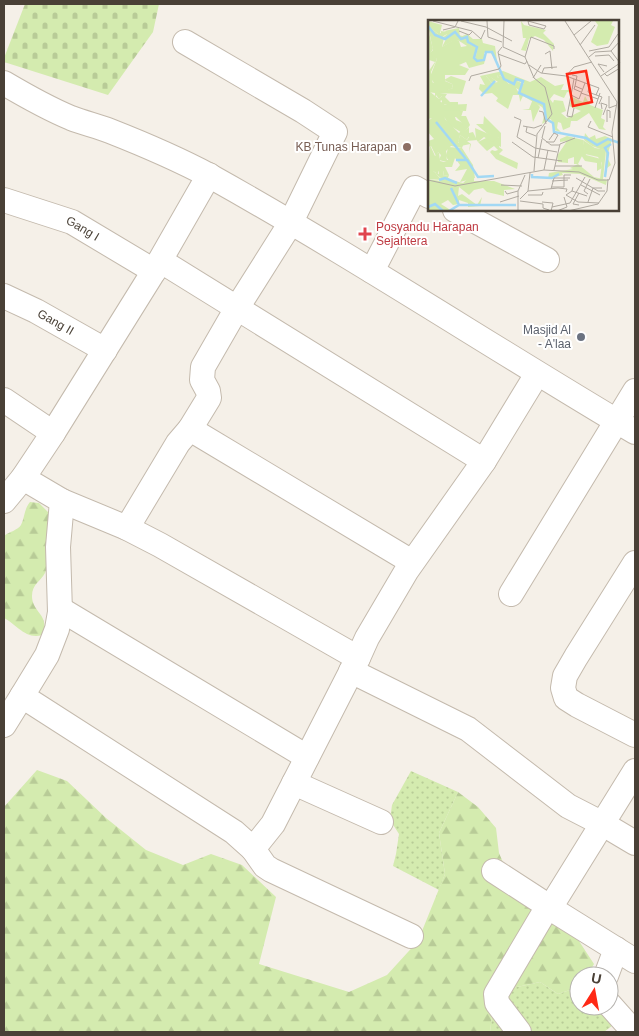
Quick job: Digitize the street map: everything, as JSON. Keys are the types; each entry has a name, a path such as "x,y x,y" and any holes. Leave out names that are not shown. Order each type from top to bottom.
{"street":[{"path":"127,528 178,443 190,429 209,398 201,377 203,367 237,308 290,224 335,132 303,111 185,42"},
{"path":"4,83 42,105 138,143 209,176 626,426"},
{"path":"4,501 23,478 53,433 157,266 209,176"},
{"path":"372,272 415,188 428,195"},
{"name":"Gang I","path":"4,200 72,222 237,308 484,461"},
{"path":"457,211 546,260"},
{"name":"Gang II","path":"4,296 105,350"},
{"path":"253,849 268,832 367,638 412,562 484,461 537,374"},
{"path":"512,594 626,426 635,391"},
{"path":"4,400 53,433"},
{"path":"190,429 412,562"},
{"path":"23,478 62,501 127,528 160,545 355,664 468,729 568,806 635,843"},
{"path":"62,501 58,547 60,609 57,629 47,655 11,710 234,832 253,849 270,870 411,936"},
{"path":"635,563 564,676 563,688 566,698 635,735"},
{"path":"60,609 306,757"},
{"path":"519,1032 497,1004 496,994 635,771"},
{"path":"294,783 381,822"},
{"path":"494,871 626,955 616,966"},
{"path":"619,1015 634,1032"}],"green space":[{"path":"25,4 159,4 153,32 108,95 4,62"},
{"path":"30,502 39,503 50,514 47,567 32,592 33,602 44,623 42,635 36,636 26,633 4,618 4,536 21,525"},
{"path":"37,770 67,781 106,818 146,850 183,865 211,854 242,865 276,897 259,964 349,992 387,975 418,941 445,874 439,833 458,792 478,807 496,828 499,853 513,886 577,938 594,964 593,966 569,966 569,990 558,994 540,982 495,992 490,1032 4,1032 4,807"},
{"path":"411,771 458,792 439,833 445,874 439,890 393,866 399,834 390,820 392,805"},
{"path":"540,982 558,994 569,990 569,1016 619,1016 619,998 630,1012 604,1032 490,1032 495,992"}],"place":[{"name":"KB Tunas Harapan","path":"407,147"},
{"name":"Posyandu Harapan Sejahtera","path":"365,234"},
{"name":"Masjid Al - A'laa","path":"581,337"}]}
